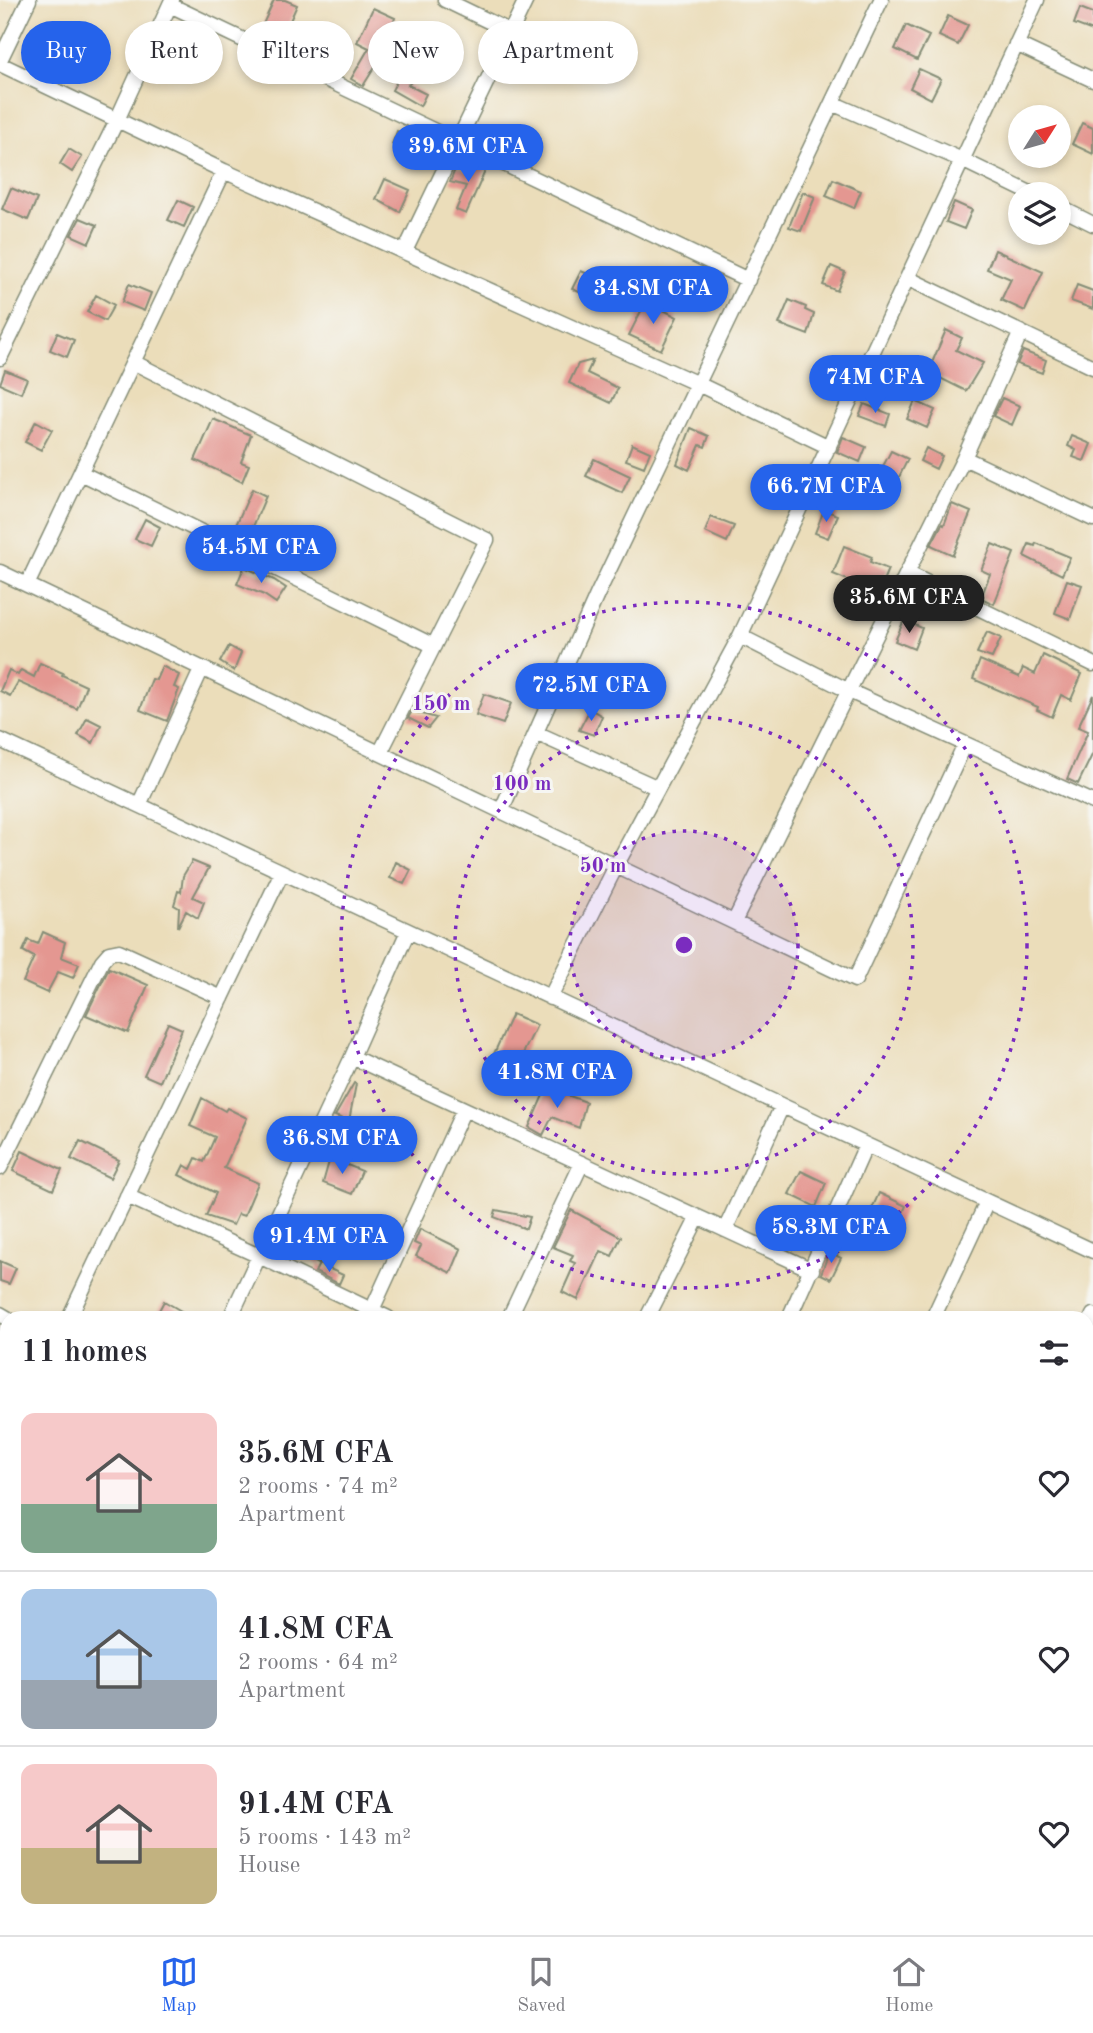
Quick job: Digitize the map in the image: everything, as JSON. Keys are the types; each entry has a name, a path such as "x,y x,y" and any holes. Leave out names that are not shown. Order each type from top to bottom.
{"street":[{"path":"29,0 0,62 225,171 698,384 829,447"},
{"path":"445,0 488,21"},
{"path":"516,21 526,0"},
{"path":"501,811 597,595 881,0"},
{"path":"550,998 616,866 740,636 1037,0"},
{"path":"0,358 117,120 171,2 457,143 747,280"},
{"path":"1016,44 1093,80"},
{"path":"405,251 486,84"},
{"path":"832,103 1008,182"},
{"path":"27,585 225,171"},
{"path":"1071,213 1093,224"},
{"path":"907,278 1093,367"},
{"path":"734,922 964,458 1021,332"},
{"path":"133,362 487,541 380,753"},
{"path":"964,458 1093,519"},
{"path":"81,473 434,646"},
{"path":"0,572 855,980 965,744"},
{"path":"907,573 1093,664"},
{"path":"740,636 849,691 1093,802"},
{"path":"139,805 202,668"},
{"path":"536,733 659,788"},
{"path":"0,740 1093,1251"},
{"path":"72,1311 282,872"},
{"path":"233,1311 408,931"},
{"path":"0,1168 102,961 109,953 120,951 222,998"},
{"path":"352,1057 812,1270"},
{"path":"725,1230 782,1106"},
{"path":"127,1196 259,1255 372,1310 464,1109"},
{"path":"792,1311 866,1145"},
{"path":"512,1311 582,1163"},
{"path":"936,1311 987,1202"},
{"path":"651,1311 698,1217"}],"building":[{"path":"274,0 285,0 297,5 290,21 264,21"},
{"path":"373,8 395,18 394,21 368,21 368,48 357,42"},
{"path":"1080,8 1093,13 1093,31 1074,24"},
{"path":"948,16 968,25 958,45 939,36"},
{"path":"906,25 929,36 917,60 895,49"},
{"path":"368,50 368,78 363,86 354,81 354,74"},
{"path":"919,69 941,79 931,99 910,88"},
{"path":"395,84 409,84 426,94 420,106 392,90"},
{"path":"1082,123 1093,128 1093,154 1072,144"},
{"path":"397,131 424,144 415,161 400,154 402,149 392,144"},
{"path":"69,149 82,157 72,172 60,164"},
{"path":"470,162 486,169 466,214 456,210 466,186 450,182 456,167 466,171"},
{"path":"385,179 410,190 400,212 376,199"},
{"path":"833,179 861,191 854,208 826,196"},
{"path":"11,188 37,199 28,220 2,209"},
{"path":"803,192 815,197 801,231 789,227"},
{"path":"178,200 193,207 184,227 168,220"},
{"path":"954,202 972,210 964,229 946,222"},
{"path":"80,218 97,225 89,243 71,235"},
{"path":"995,250 1043,272 1025,311 1001,300 1011,279 987,269"},
{"path":"831,266 845,272 837,291 823,285"},
{"path":"581,271 623,289 615,307 572,289"},
{"path":"129,284 151,293 144,311 122,302"},
{"path":"1077,285 1093,291 1093,309 1071,301"},
{"path":"96,295 114,305 105,321 87,312"},
{"path":"789,300 806,307 805,310 814,314 808,335 779,324"},
{"path":"646,301 677,317 661,350 629,335"},
{"path":"946,330 962,338 956,350 983,363 966,391 928,372"},
{"path":"57,333 74,340 67,357 50,350"},
{"path":"1023,351 1046,360 1042,373 1017,364"},
{"path":"593,360 587,373 618,388 611,403 569,383 578,364"},
{"path":"5,370 27,379 21,393 0,384"},
{"path":"1002,398 1020,406 1012,425 993,416"},
{"path":"915,401 935,410 927,428 907,419"},
{"path":"864,404 890,414 886,426 859,416"},
{"path":"213,419 251,435 241,462 249,465 242,482 195,460"},
{"path":"36,421 52,430 41,450 25,442"},
{"path":"691,428 709,436 705,447 700,445 689,470 677,464"},
{"path":"1072,436 1091,444 1084,461 1073,457 1076,450 1068,446"},
{"path":"843,437 866,447 860,462 837,452"},
{"path":"632,444 650,452 644,467 626,460"},
{"path":"926,448 942,456 936,469 920,461"},
{"path":"891,451 908,459 898,479 881,470"},
{"path":"594,459 630,476 622,493 586,476"},
{"path":"252,489 266,496 247,541 232,534"},
{"path":"952,504 971,512 953,555 931,545 942,524 944,525"},
{"path":"824,510 838,515 828,538 815,533"},
{"path":"711,517 734,526 727,542 705,532"},
{"path":"145,519 160,527 151,546 135,539"},
{"path":"1036,543 1070,557 1062,575 1024,556 1029,544 1035,546"},
{"path":"992,544 1014,553 994,604 981,598 990,574 981,570"},
{"path":"844,546 872,557 870,562 888,569 876,592 833,574"},
{"path":"244,567 286,588 276,603 237,584"},
{"path":"1067,580 1082,585 1070,619 1055,613"},
{"path":"904,620 922,628 914,649 895,641"},
{"path":"987,632 1001,638 992,658 977,653"},
{"path":"229,646 241,653 234,671 220,662"},
{"path":"1043,655 1082,674 1071,700 1061,695 1052,717 1037,710 1038,707 973,679 980,660 1019,677 1023,668 1035,674"},
{"path":"40,663 86,686 77,709 18,682 10,696 0,691 9,670 18,675 21,670 34,677"},
{"path":"162,666 179,675 174,687 179,689 167,721 140,710 152,679 156,680"},
{"path":"484,694 511,703 503,724 476,715"},
{"path":"1093,695 1093,753 1078,784 1067,779 1088,731 1078,727"},
{"path":"590,709 602,716 594,735 579,730"},
{"path":"412,711 436,718 428,728 408,718"},
{"path":"87,718 101,725 93,743 78,735"},
{"path":"192,861 209,868 193,897 204,902 198,918 186,911 178,927 179,908 174,905 178,891 181,892 183,876"},
{"path":"396,862 411,870 404,884 390,878"},
{"path":"43,932 65,942 61,957 79,964 73,978 58,972 47,993 23,982 34,957 23,951 28,940 38,944"},
{"path":"109,968 148,985 128,1033 86,1015"},
{"path":"512,1014 537,1025 516,1068 492,1058"},
{"path":"168,1023 182,1029 160,1082 144,1075"},
{"path":"354,1083 356,1084 349,1121 335,1116"},
{"path":"548,1084 565,1092 564,1094 586,1102 579,1128 552,1117 543,1135 529,1127"},
{"path":"202,1098 225,1111 227,1108 247,1118 224,1168 258,1183 244,1216 238,1214 233,1225 206,1216 216,1193 179,1175 184,1165 191,1169 196,1158 204,1162 215,1137 190,1126"},
{"path":"80,1141 119,1160 110,1178 71,1159"},
{"path":"22,1151 62,1170 53,1190 13,1171"},
{"path":"330,1158 362,1171 352,1194 323,1183"},
{"path":"801,1171 826,1183 816,1207 789,1194"},
{"path":"879,1193 906,1206 888,1246 861,1233"},
{"path":"496,1210 530,1217 526,1229 494,1217"},
{"path":"571,1210 621,1237 612,1256 601,1251 578,1300 562,1292 575,1263 570,1261 573,1255 553,1247"},
{"path":"420,1229 461,1249 451,1273 416,1256 421,1246 414,1243"},
{"path":"307,1239 326,1247 319,1264 300,1256"},
{"path":"829,1252 841,1258 831,1279 821,1274"},
{"path":"0,1261 16,1268 9,1284 0,1281"},
{"path":"319,1264 343,1275 339,1284 315,1272"},
{"path":"164,1301 181,1311 159,1311"}]}
